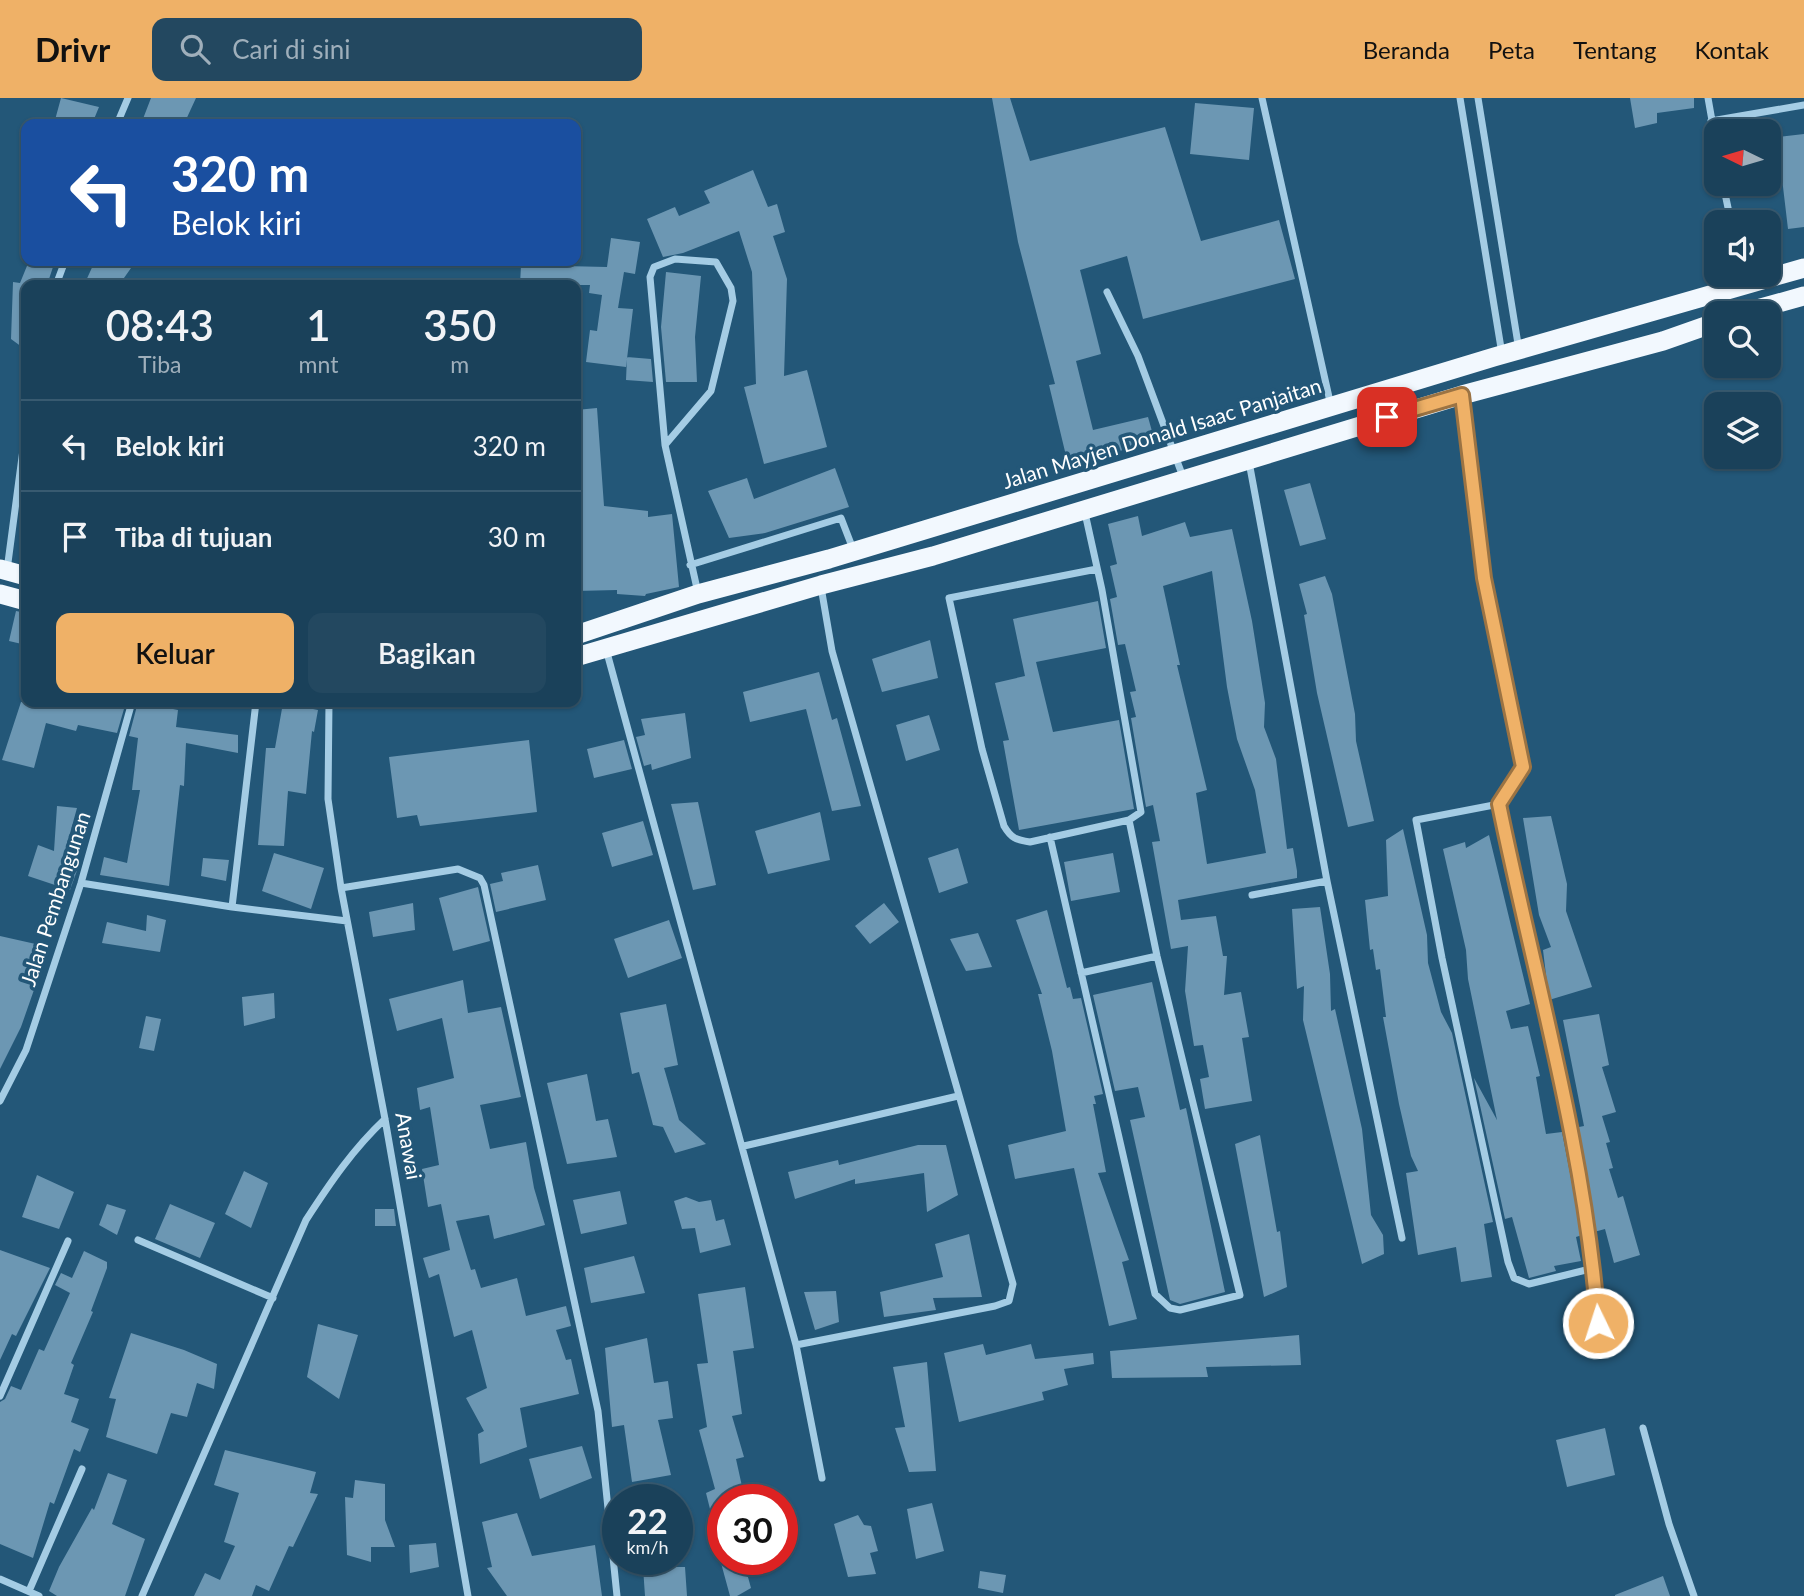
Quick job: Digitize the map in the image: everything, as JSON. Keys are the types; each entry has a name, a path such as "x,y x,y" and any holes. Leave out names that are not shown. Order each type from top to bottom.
{"highway":[{"name":"Jalan Mayjen Donald Isaac Panjaitan","path":"1781,272 1804,268"},
{"name":"Jalan Mayjen Donald Isaac Panjaitan","path":"581,633 698,594 854,552 1176,452 1655,311 1722,287"},
{"path":"1781,302 1804,296"},
{"path":"1655,311 1664,341"},
{"path":"581,655 821,585 933,556 1249,458 1704,327"},
{"path":"3,570 21,575"},
{"path":"0,594 21,600"}],"street":[{"path":"119,119 128,98"},
{"path":"1262,98 1331,407"},
{"path":"1460,98 1510,352"},
{"path":"1478,98 1510,352"},
{"path":"1708,98 1712,119"},
{"path":"1724,119 1804,105"},
{"path":"665,445 711,391 718,371 733,301 731,288 716,262 675,259 654,267 650,278 665,445 698,594"},
{"path":"1107,292 1138,356 1184,478"},
{"path":"1462,395 1484,578 1523,767 1499,804 1554,1053 1594,1268 1598,1323"},
{"path":"3,570 21,458"},
{"path":"1249,458 1326,881 1402,1238"},
{"path":"1084,509 1097,569 1141,805 1139,815 1129,820 1030,842 1019,841 1011,837 1004,826 982,749 949,597 1097,569"},
{"path":"690,565 841,518 854,552"},
{"path":"796,1345 1009,1301 1013,1284 832,651 821,585"},
{"path":"606,647 796,1345 822,1478"},
{"name":"Jalan Pembangunan","path":"0,1101 26,1050 81,883 131,707"},
{"path":"232,907 255,707"},
{"name":"Anawai","path":"329,707 328,799 341,888 385,1119 468,1596"},
{"path":"1499,804 1416,820 1442,958 1508,1262 1514,1278 1529,1284 1594,1268"},
{"path":"1049,837 1155,1294 1170,1308 1180,1310 1240,1295 1157,956 1129,820"},
{"path":"341,888 458,869 480,878 484,885 598,1411 617,1596"},
{"path":"1252,895 1326,881"},
{"path":"81,883 232,907 347,921"},
{"path":"1081,973 1157,956"},
{"path":"744,1146 958,1096"},
{"path":"142,1596 306,1220 355,1150 385,1119"},
{"path":"138,1240 273,1298"},
{"path":"0,1396 68,1241"},
{"path":"1643,1429 1669,1524 1694,1596"},
{"path":"29,1591 82,1469"},
{"path":"0,1579 39,1596"}],"building":[{"path":"61,98 99,107 94,119 55,119"},
{"path":"151,98 196,98 186,119 143,119"},
{"path":"992,98 1010,98 1030,161 1165,127 1201,241 1279,220 1295,279 1143,319 1127,256 1080,270 1101,354 1076,361 1093,430 1148,417 1155,442 1068,464 1049,385 1055,384 1018,242"},
{"path":"1630,98 1694,98 1694,108 1657,113 1657,123 1635,128"},
{"path":"1195,103 1254,108 1249,160 1190,154"},
{"path":"1804,134 1804,227 1788,229 1782,178 1782,137"},
{"path":"753,170 768,207 777,204 785,232 773,236 787,279 784,376 807,370 827,447 764,464 744,387 756,384 752,272 739,231 683,253 663,257 647,219 675,207 679,216 710,203 704,191"},
{"path":"611,238 640,242 635,274 624,272 618,308 633,309 626,367 586,362 590,330 597,331 602,295 589,293 590,285 581,285 581,280 520,280 521,266 607,267"},
{"path":"27,266 53,266 49,280 21,280"},
{"path":"93,266 132,266 123,280 86,280"},
{"path":"666,272 701,276 695,337 697,382 666,382 661,327"},
{"path":"21,281 21,346 11,339 13,282 20,283"},
{"path":"627,357 651,359 653,382 626,380"},
{"path":"597,408 604,506 648,511 648,517 672,514 679,587 645,596 617,594 617,590 581,591 581,410"},
{"path":"835,468 849,507 765,533 729,538 708,491 747,478 754,499"},
{"path":"1310,483 1326,539 1300,546 1284,490"},
{"path":"1138,516 1142,536 1185,522 1190,537 1232,529 1252,621 1265,703 1264,727 1276,759 1287,849 1293,848 1297,878 1178,900 1181,920 1216,916 1223,956 1227,956 1224,995 1241,992 1249,1037 1242,1038 1252,1101 1205,1109 1200,1079 1209,1077 1203,1045 1194,1046 1185,991 1188,946 1171,949 1152,842 1160,841 1153,805 1146,807 1131,718 1136,717 1130,692 1136,691 1125,644 1118,645 1110,599 1117,597 1110,566 1117,564 1108,524","holes":["1212,571 1227,687 1237,739 1255,790 1266,853 1207,864 1196,793 1207,790 1177,665 1180,665 1163,586"]},
{"path":"1325,576 1332,594 1355,714 1356,741 1374,821 1348,827 1317,693 1304,615 1307,614 1299,584"},
{"path":"1098,601 1106,648 1036,662 1053,732 1119,720 1134,809 1019,830 1003,741 1009,740 995,683 1025,676 1013,619"},
{"path":"16,611 21,612 21,644 9,641"},
{"path":"930,640 938,678 882,692 872,659"},
{"path":"819,672 832,720 837,718 861,806 832,811 806,709 750,722 743,692"},
{"path":"21,702 21,707 125,707 117,733 78,725 76,731 46,723 34,768 2,760"},
{"path":"137,707 178,710 176,727 238,735 238,753 186,743 184,786 180,785 169,886 100,875 104,857 127,863 140,790 132,790 138,738 129,736"},
{"path":"282,707 318,710 314,732 312,731 306,794 288,791 284,846 258,845 266,748 275,748"},
{"path":"685,713 691,758 652,770 651,764 644,766 636,737 645,735 641,719"},
{"path":"929,715 940,750 906,761 896,725"},
{"path":"529,740 537,812 420,826 417,815 397,818 389,757"},
{"path":"624,740 632,769 594,778 587,749"},
{"path":"698,802 716,885 693,890 671,804"},
{"path":"57,806 77,808 64,855 80,862 70,890 28,876 38,845 54,851"},
{"path":"820,812 830,860 768,874 755,831"},
{"path":"1551,816 1567,884 1566,911 1592,987 1549,1000 1543,950 1551,947 1539,915 1523,818"},
{"path":"643,821 653,855 612,867 602,833"},
{"path":"1403,829 1427,935 1428,963 1441,1012 1452,1033 1493,1222 1484,1224 1492,1277 1461,1282 1456,1247 1418,1255 1406,1173 1418,1171 1411,1156 1399,1104 1383,1017 1386,1017 1380,969 1376,970 1373,949 1370,950 1365,900 1388,896 1386,840"},
{"path":"1489,835 1530,1004 1506,1011 1511,1029 1528,1026 1540,1076 1536,1077 1546,1134 1562,1132 1582,1235 1576,1237 1581,1261 1554,1266 1556,1271 1529,1278 1512,1217 1505,1219 1474,1078 1497,1120 1468,979 1466,950 1443,849 1465,842 1466,848"},
{"path":"958,848 968,883 939,893 928,858"},
{"path":"274,853 324,868 311,909 262,891"},
{"path":"1113,853 1120,892 1071,901 1064,862"},
{"path":"203,858 229,860 226,881 201,876"},
{"path":"538,865 546,900 496,912 490,884 503,881 501,873"},
{"path":"478,887 490,941 453,951 439,898"},
{"path":"413,903 415,930 373,937 369,912"},
{"path":"884,903 899,922 870,944 855,926"},
{"path":"1320,907 1330,974 1331,1011 1335,1009 1362,1129 1371,1215 1383,1235 1384,1254 1362,1264 1303,1020 1304,986 1297,989 1292,909"},
{"path":"1047,910 1067,988 1070,987 1073,999 1081,998 1103,1094 1094,1096 1096,1104 1093,1104 1106,1172 1098,1173 1129,1260 1122,1262 1137,1319 1109,1326 1074,1168 1015,1179 1008,1145 1066,1131 1052,1051 1038,994 1042,994 1016,920"},
{"path":"147,915 166,920 160,952 102,943 107,922 146,931"},
{"path":"669,920 682,958 628,978 614,939"},
{"path":"978,933 992,967 966,971 950,939"},
{"path":"0,936 49,947 21,1027 0,1069"},
{"path":"463,980 468,1013 501,1007 521,1097 480,1105 490,1149 526,1142 534,1188 545,1225 494,1239 489,1215 456,1221 471,1270 475,1269 481,1288 517,1278 526,1316 566,1306 571,1326 556,1330 566,1360 571,1359 579,1394 520,1408 527,1447 480,1464 478,1434 484,1431 466,1398 487,1388 472,1330 454,1337 439,1274 429,1278 423,1258 450,1250 441,1204 428,1207 422,1169 439,1165 430,1107 420,1110 417,1088 454,1078 442,1018 397,1031 389,999"},
{"path":"1152,982 1180,1110 1186,1108 1225,1292 1180,1304 1170,1300 1130,1120 1145,1117 1138,1087 1115,1091 1093,995"},
{"path":"274,993 275,1018 244,1026 242,997"},
{"path":"666,1004 678,1065 664,1068 679,1120 706,1144 675,1153 663,1127 653,1125 639,1072 632,1074 620,1013"},
{"path":"1599,1014 1609,1065 1602,1067 1616,1112 1602,1116 1610,1142 1606,1143 1613,1168 1609,1169 1618,1198 1623,1196 1640,1255 1614,1263 1605,1229 1594,1232 1574,1128 1584,1126 1563,1020"},
{"path":"146,1016 161,1019 154,1051 139,1048"},
{"path":"587,1074 596,1121 608,1119 617,1157 567,1164 547,1083"},
{"path":"1260,1135 1277,1232 1280,1231 1287,1287 1264,1297 1235,1144"},
{"path":"918,1145 946,1145 958,1195 927,1212 924,1173 855,1184 855,1179 795,1199 788,1172 838,1160 839,1165"},
{"path":"244,1171 268,1183 251,1228 225,1214"},
{"path":"37,1175 74,1192 59,1229 22,1217"},
{"path":"620,1191 627,1224 581,1234 573,1200"},
{"path":"686,1197 699,1202 711,1200 716,1221 724,1219 731,1245 700,1253 695,1228 682,1229 674,1201"},
{"path":"107,1204 126,1210 117,1235 99,1225"},
{"path":"170,1204 215,1223 200,1258 155,1239"},
{"path":"375,1209 394,1209 396,1226 375,1226"},
{"path":"969,1234 982,1297 933,1298 936,1310 884,1317 880,1292 943,1277 935,1244"},
{"path":"0,1250 50,1268 16,1336 12,1334 0,1360"},
{"path":"84,1251 107,1262 107,1268 91,1311 93,1312 71,1363 74,1365 64,1394 79,1399 71,1422 89,1429 80,1452 74,1449 54,1504 50,1502 33,1558 0,1544 0,1402 5,1399 11,1386 21,1390 39,1349 44,1351 70,1293 55,1285 61,1273 72,1278"},
{"path":"634,1256 645,1293 591,1303 584,1268"},
{"path":"745,1287 754,1348 733,1351 742,1414 732,1416 744,1457 736,1459 741,1484 714,1484 699,1430 707,1427 697,1364 708,1363 698,1294"},
{"path":"836,1291 839,1322 815,1330 804,1292"},
{"path":"318,1324 358,1335 339,1399 307,1377"},
{"path":"131,1333 217,1364 214,1389 197,1383 187,1417 171,1413 157,1454 106,1437 116,1399 109,1398"},
{"path":"1299,1335 1301,1365 1206,1367 1208,1377 1112,1378 1110,1351"},
{"path":"647,1338 654,1383 668,1381 673,1418 658,1420 671,1475 632,1482 624,1425 612,1427 605,1348"},
{"path":"983,1344 986,1355 1031,1344 1035,1359 1093,1353 1094,1364 1064,1369 1068,1385 1042,1392 1044,1400 959,1422 944,1353"},
{"path":"927,1362 936,1471 909,1472 895,1428 905,1427 893,1367"},
{"path":"1605,1428 1615,1475 1567,1487 1556,1440"},
{"path":"582,1446 592,1478 540,1499 529,1459"},
{"path":"225,1450 316,1472 310,1493 318,1494 293,1547 289,1546 269,1591 256,1585 252,1596 194,1596 205,1573 220,1580 235,1546 224,1542 239,1493 214,1485"},
{"path":"108,1473 127,1480 112,1524 145,1539 125,1596 57,1596 49,1591 59,1567 92,1508 94,1510"},
{"path":"355,1480 385,1484 385,1520 395,1547 371,1547 371,1562 347,1555 345,1497 353,1498"},
{"path":"932,1503 944,1551 916,1559 907,1509"},
{"path":"517,1513 532,1556 595,1545 602,1596 507,1596 487,1568 492,1567 482,1522"},
{"path":"858,1515 864,1525 871,1526 878,1551 870,1553 876,1574 848,1577 834,1524"},
{"path":"436,1543 439,1567 410,1573 409,1545"},
{"path":"980,1571 1006,1575 1003,1593 978,1588"},
{"path":"644,1575 686,1575 687,1596 645,1596"},
{"path":"724,1575 747,1575 751,1588 737,1596 730,1596"},
{"path":"1663,1576 1670,1596 1615,1596 1615,1595"}],"route":[{"path":"1387,417 1462,395 1484,578 1523,767 1499,804 1554,1053 1594,1268 1598,1323"}]}
